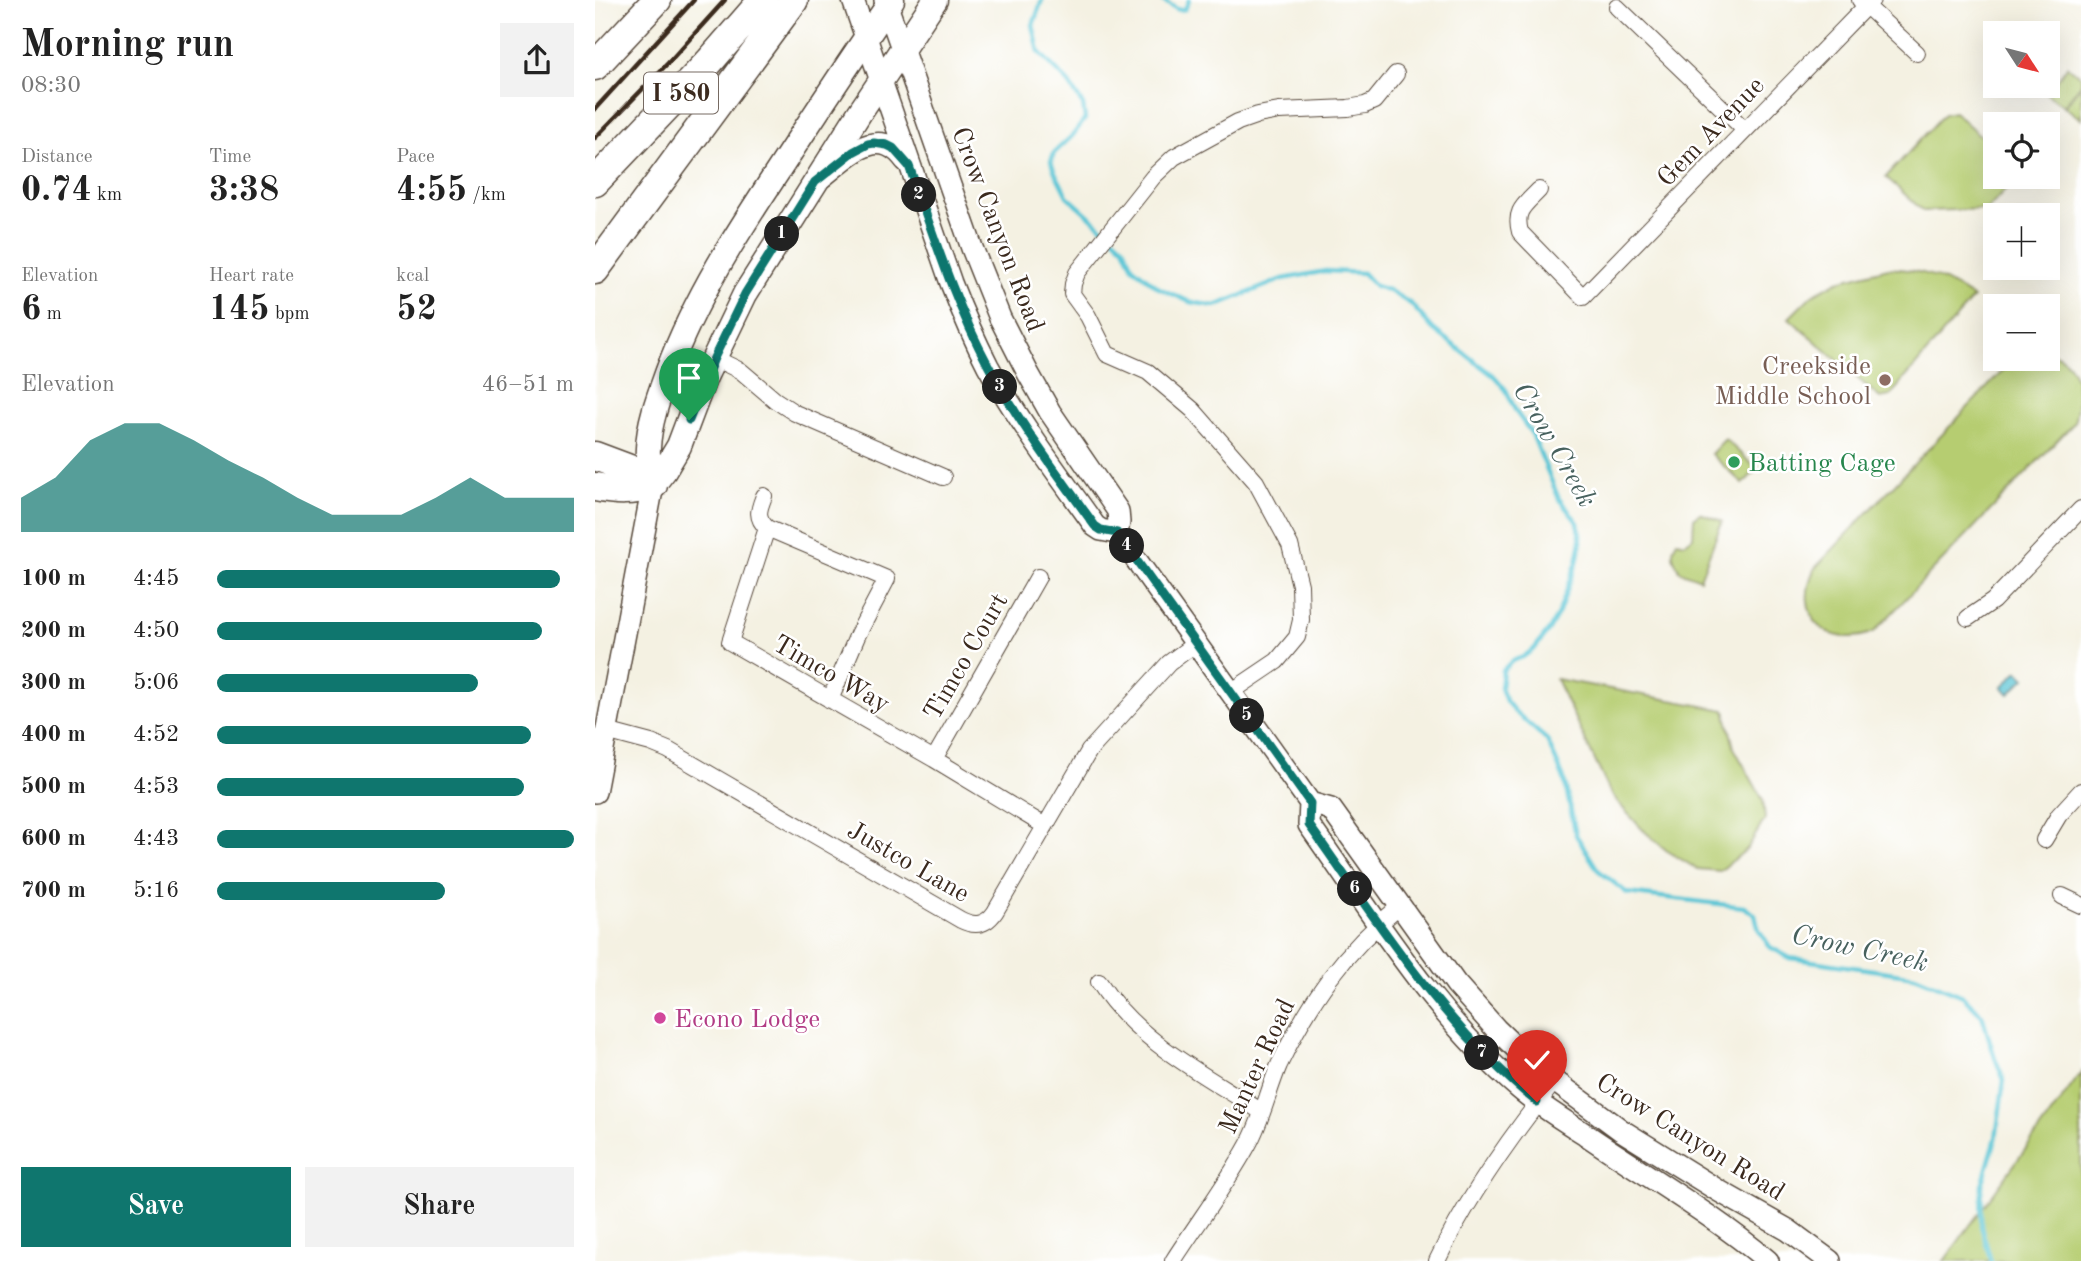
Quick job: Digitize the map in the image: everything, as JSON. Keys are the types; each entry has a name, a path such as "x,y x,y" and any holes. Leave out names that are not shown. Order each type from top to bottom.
{"highway":[{"path":"595,66 657,0"},
{"name":"I 580","path":"595,182 763,0"},
{"path":"595,270 794,0"},
{"path":"595,456 635,471 653,485"},
{"path":"595,487 633,491 653,485"}],"main road":[{"name":"Crow Canyon Road","path":"853,0 951,283 989,366 1030,433 1095,526 1117,533 1310,803 1309,825 1424,986 1457,1027 1494,1065 1537,1102 1705,1213 1768,1261"},
{"path":"653,485 679,446 714,358 745,294 880,81 935,0"},
{"name":"Crow Canyon Road","path":"888,2 974,255 997,311 1054,419 1118,511 1117,533"},
{"path":"595,792 653,485 647,457 649,433 668,371 695,307 736,236 888,2"},
{"path":"815,182 853,152 868,144 893,148 909,166"},
{"name":"Crow Canyon Road","path":"1310,803 1331,809 1443,966 1475,1007 1517,1050 1554,1082 1621,1130 1788,1230 1830,1261"}],"street":[{"path":"1866,2 1917,53"},
{"name":"Gem Avenue","path":"1539,190 1521,210 1517,220 1520,232 1583,296 1866,2"},
{"path":"1617,7 1745,130"},
{"path":"1231,692 1277,661 1297,637 1301,620 1300,585 1290,545 1256,482 1193,410 1148,372 1107,354 1088,316 1072,294 1073,284 1083,265 1168,162 1238,122 1268,112 1365,105 1374,101 1396,74"},
{"path":"714,358 741,371 795,413 943,477"},
{"name":"Timco Way","path":"764,496 758,513 767,528 730,642 935,759 1045,826"},
{"path":"1968,618 1993,601 2081,509"},
{"path":"767,528 887,579 858,634 830,700"},
{"name":"Timco Court","path":"935,759 1038,577"},
{"name":"Justco Lane","path":"607,731 668,750 971,924 981,924 993,916 1084,758 1099,738 1169,663 1196,643"},
{"path":"2044,840 2059,815 2081,790"},
{"path":"2062,896 2081,905"},
{"name":"Manter Road","path":"1173,1261 1249,1143 1278,1068 1306,1010 1348,954 1400,906"},
{"path":"1099,982 1112,1003 1159,1045 1262,1112"},
{"path":"1437,1261 1456,1224 1537,1102 1554,1082"}],"green space":[{"path":"2067,66 2081,76 2081,83 2064,106 2053,98 2060,98 2060,76"},
{"path":"2081,85 2081,119 2065,107"},
{"path":"1954,112 1983,138 1983,189 2006,189 1993,203 1983,203 1983,209 1923,211 1886,177 1944,114"},
{"path":"1888,268 1933,276 1973,298 1890,396 1880,398 1789,318 1812,295 1838,281"},
{"path":"2060,357 2067,363 2073,371 2078,390 2074,423 1874,632 1857,637 1841,636 1828,632 1818,624 1811,613 1808,600 1809,585 1815,568 2003,371 2060,371"},
{"name":"Batting Cage","path":"1725,439 1757,469 1743,484 1711,454"},
{"path":"1700,513 1722,521 1700,579 1680,571 1673,553 1677,541 1685,543 1693,537 1694,518"},
{"path":"1556,679 1725,710 1734,748 1763,800 1765,819 1747,849 1720,871 1697,869 1666,850 1643,830 1609,790"},
{"path":"2081,1073 2081,1261 1944,1261"}],"water":[{"path":"2018,671 2025,678 2009,694 2002,687"}],"waterway":[{"name":"Crow Creek","path":"1042,0 1033,25 1039,52 1068,82 1083,105 1085,119 1054,153 1051,161 1053,168 1067,196 1124,247 1133,267 1159,288 1190,302 1215,306 1283,279 1326,271 1363,273 1375,286 1388,290 1411,304 1433,329 1495,377 1506,390 1516,412 1532,434 1559,499 1578,523 1581,541 1577,562 1559,612 1535,648 1512,661 1503,670 1501,688 1514,711 1547,740 1564,779 1576,835 1598,870 1627,893 1744,907 1755,915 1759,930 1770,947 1790,958 1915,976 1963,996 1982,1015 2004,1080 1996,1138 1982,1185 1981,1226 1991,1261"},
{"name":"Crow Creek","path":"1161,0 1179,10 1185,9 1189,0"}],"railway":[{"path":"595,109 694,0"},
{"path":"595,138 725,0"}],"place":[{"name":"Creekside Middle School","path":"1885,380"},
{"name":"Batting Cage","path":"1734,462"},
{"name":"Econo Lodge","path":"660,1018"}],"route":[{"path":"689,420 699,391 745,294 815,182 853,152 868,144 887,145 899,152 909,166 968,325 996,379 1030,433 1095,526 1117,533 1310,803 1309,825 1424,986 1472,1043 1537,1102"}]}
